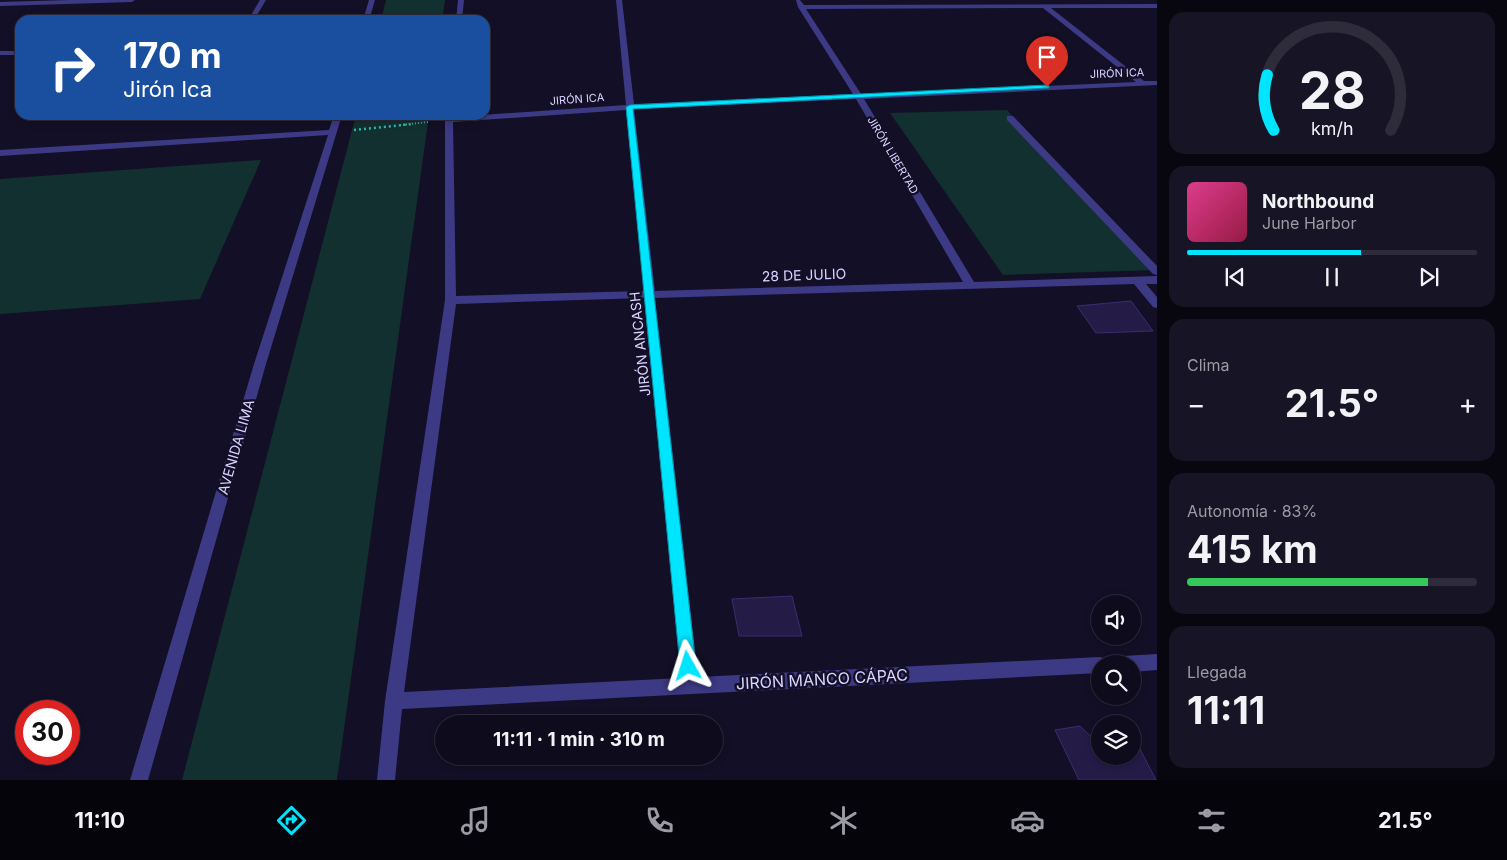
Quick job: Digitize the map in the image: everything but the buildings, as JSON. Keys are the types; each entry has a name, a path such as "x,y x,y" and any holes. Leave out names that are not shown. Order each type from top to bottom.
{"street":[{"path":"0,5 132,0"},
{"path":"254,15 263,0"},
{"path":"368,15 372,0"},
{"path":"460,15 461,0"},
{"name":"JIRÓN ANCASH","path":"619,0 690,686"},
{"path":"1037,0 1141,82"},
{"path":"799,3 1157,6"},
{"name":"JIRÓN LIBERTAD","path":"799,3 858,96 971,286"},
{"path":"0,53 15,52"},
{"name":"JIRÓN ICA","path":"490,115 1141,82 1157,83"},
{"path":"1010,118 1157,272"},
{"name":"AVENIDA LIMA","path":"139,780 260,364 337,120"},
{"path":"386,780 394,701 451,300 448,120"},
{"path":"0,153 333,132"},
{"name":"28 DE JULIO","path":"451,300 1157,280"},
{"path":"1137,281 1157,304"},
{"path":"1141,663 1157,662"},
{"name":"JIRÓN MANCO CÁPAC","path":"394,701 1091,665"}],"path":[{"path":"333,132 432,120"}],"green space":[{"path":"386,0 445,0 443,15 382,15"},
{"path":"1007,110 1155,270 1003,275 890,113"},
{"path":"355,120 428,120 337,780 182,780"},
{"path":"261,160 200,299 0,314 0,179"}],"route":[{"path":"688,666 630,107 1047,87"}]}
